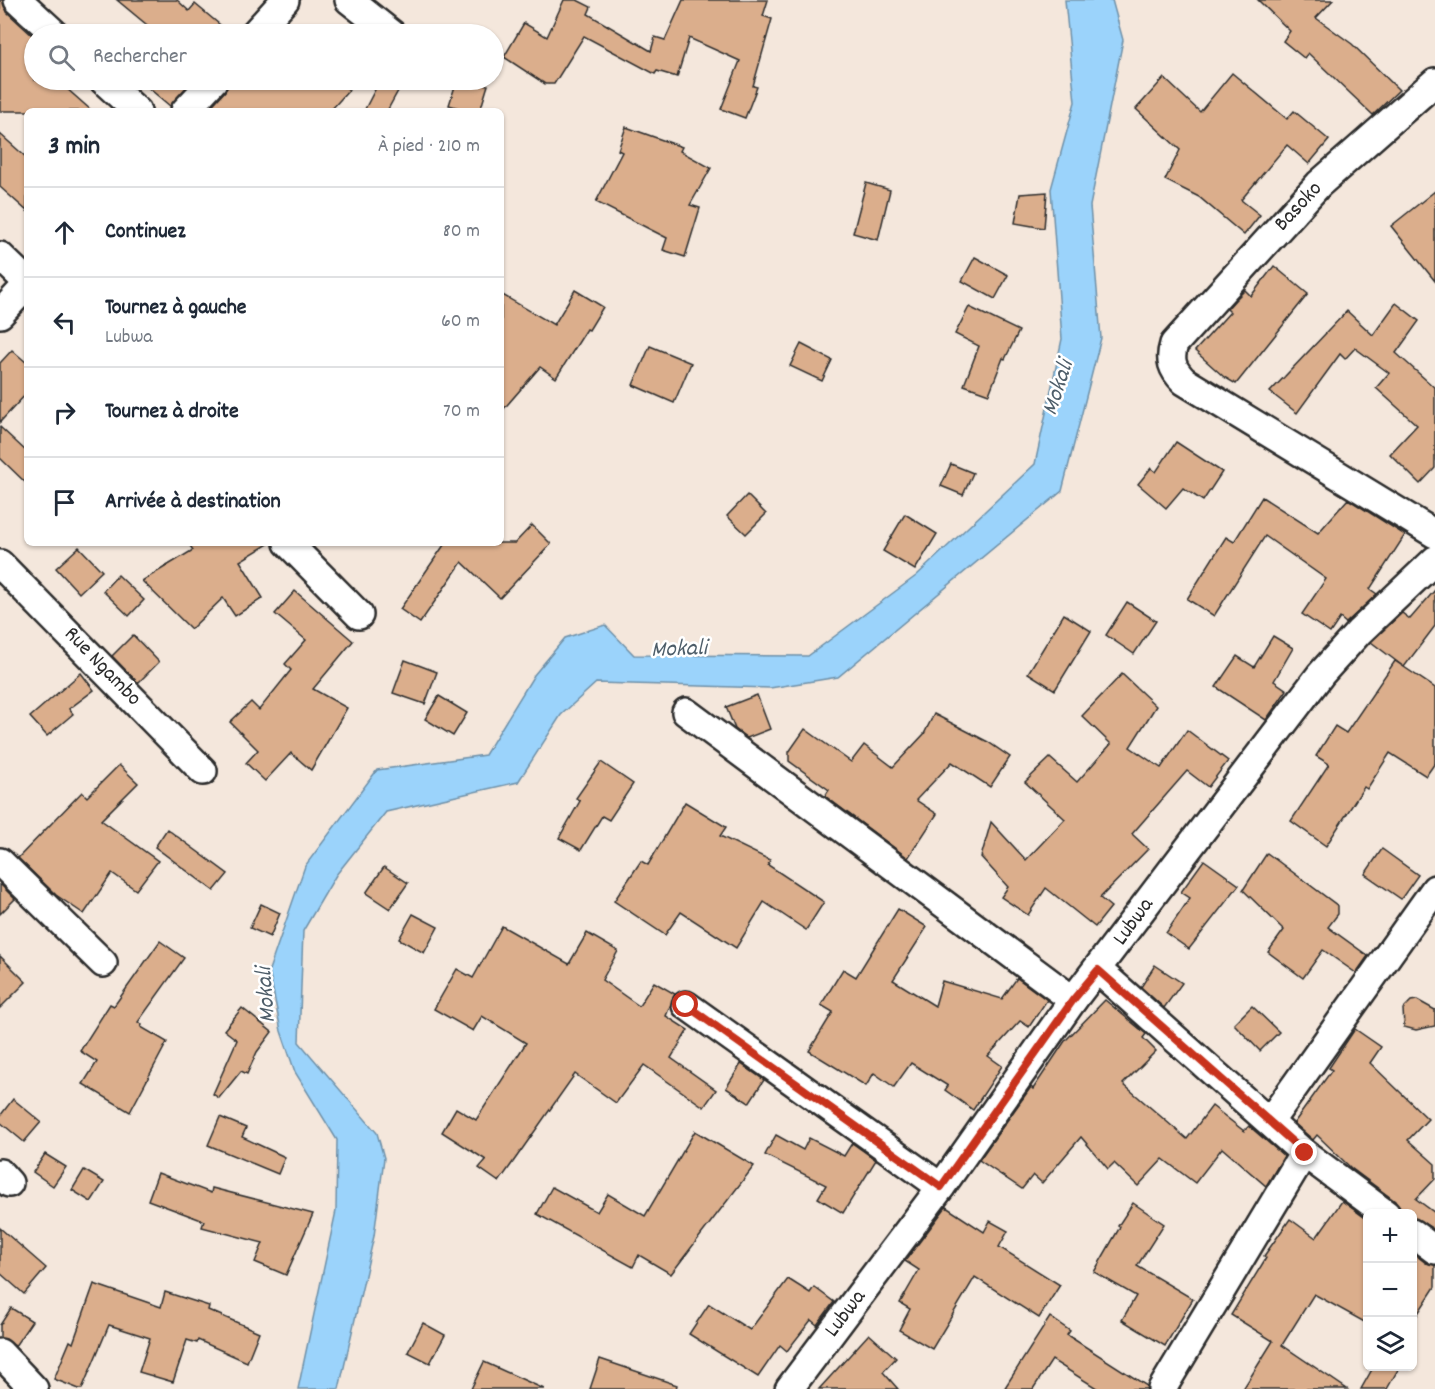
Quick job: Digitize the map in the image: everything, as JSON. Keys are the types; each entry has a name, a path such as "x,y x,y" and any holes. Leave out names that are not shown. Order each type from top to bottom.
{"street":[{"path":"18,0 44,24"},
{"path":"263,24 285,0"},
{"path":"349,0 379,24"},
{"name":"Basoko","path":"1435,82 1319,184 1174,344 1171,356 1172,366 1184,381 1435,534"},
{"path":"114,90 134,108"},
{"path":"188,108 205,90"},
{"path":"0,256 24,281"},
{"path":"0,314 24,287"},
{"path":"291,546 359,615"},
{"name":"Lubwa","path":"789,1389 941,1187 1073,1000 1321,674 1359,633 1435,560"},
{"name":"Rue Ngambo","path":"0,564 203,771"},
{"path":"686,712 1073,1000"},
{"path":"0,862 103,963"},
{"path":"1270,1121 1435,889"},
{"path":"1098,970 1305,1153 1379,1209"},
{"path":"686,1005 941,1187"},
{"path":"1162,1389 1305,1153"},
{"path":"1417,1236 1435,1250"},
{"path":"0,1353 34,1389"}],"water":[{"name":"Mokali","path":"1065,0 1112,0 1123,40 1090,206 1101,338 1062,491 838,677 770,688 596,683 561,715 518,782 386,812 336,875 303,931 299,1042 377,1133 384,1158 374,1236 339,1389 298,1389 336,1211 337,1140 295,1072 281,1031 269,970 305,866 377,770 485,755 534,675 565,638 605,625 634,655 808,656 916,576 1035,464 1062,339 1051,189 1075,102"}],"building":[{"path":"0,0 3,0 7,12 24,28 24,90 68,90 89,108 24,108 24,111 0,111"},
{"path":"117,0 177,0 189,11 195,4 219,24 146,24"},
{"path":"564,0 577,0 591,7 588,14 651,51 655,37 665,40 683,0 768,0 763,16 772,19 753,86 757,87 745,118 721,109 740,61 689,38 677,77 657,71 655,74 584,36 554,84 545,84 504,57 524,23 547,37"},
{"path":"1258,0 1333,0 1316,18 1352,44 1399,90 1373,115 1308,53 1304,58 1283,41 1290,31"},
{"path":"1232,73 1287,119 1294,111 1329,140 1309,164 1287,145 1241,200 1260,215 1244,235 1199,197 1165,180 1180,150 1136,109 1164,78 1200,112"},
{"path":"151,90 184,90 170,106"},
{"path":"349,90 333,108 210,108 225,91"},
{"path":"375,90 399,90 389,108 366,108"},
{"path":"454,90 486,90 481,108 459,108 449,105"},
{"path":"626,127 682,147 680,151 711,168 690,205 700,208 685,257 663,250 667,238 596,202 622,152 618,150"},
{"path":"0,134 24,155 24,208 0,187"},
{"path":"866,183 890,190 878,240 853,233"},
{"path":"1435,191 1435,281 1391,226"},
{"path":"1047,192 1044,228 1015,223 1020,194"},
{"path":"975,257 1008,275 995,299 962,281"},
{"path":"1274,266 1308,294 1236,384 1224,377 1195,351 1230,312 1227,309 1235,300 1245,290 1251,296"},
{"path":"575,290 603,307 556,378 540,367 504,409 504,296 554,325"},
{"path":"1396,303 1419,321 1396,353 1435,388 1435,468 1420,484 1390,454 1417,425 1376,388 1389,373 1355,348 1345,359 1340,354 1297,413 1270,392 1347,311 1373,335"},
{"path":"969,307 1019,331 1005,359 1003,358 989,394 964,385 979,346 955,334"},
{"path":"801,344 832,360 822,381 790,366"},
{"path":"650,346 691,363 674,403 633,385"},
{"path":"12,350 24,360 24,396 0,422 0,363"},
{"path":"0,427 24,449 24,481 0,458"},
{"path":"1176,442 1222,472 1203,501 1183,488 1166,508 1138,484 1151,468 1156,472"},
{"path":"951,464 973,473 963,495 941,486"},
{"path":"747,495 766,514 746,534 727,516"},
{"path":"1262,497 1318,533 1348,499 1405,535 1370,589 1377,594 1346,623 1340,618 1330,633 1302,614 1326,579 1265,536 1214,616 1187,599 1226,537 1234,542"},
{"path":"905,514 937,534 915,570 883,551"},
{"path":"532,525 551,544 500,598 462,562 420,623 400,609 443,546 504,546 504,543 515,543"},
{"path":"190,546 265,546 240,561 263,598 235,616 223,598 191,629 142,581 193,550"},
{"path":"79,547 102,571 79,593 56,568"},
{"path":"118,575 144,600 129,616 103,591"},
{"path":"1435,590 1435,626 1404,667 1371,642 1402,613 1410,619"},
{"path":"295,591 353,641 313,689 347,708 311,770 291,753 265,781 246,763 258,750 230,722 251,702 259,710 291,670 285,664 306,640 275,614"},
{"path":"1127,602 1156,621 1134,654 1106,635"},
{"path":"1064,614 1091,631 1055,690 1028,673"},
{"path":"133,635 159,662 138,683 112,656"},
{"path":"1273,636 1293,648 1274,681 1287,690 1266,720 1216,687 1237,656 1254,667"},
{"path":"405,660 437,672 425,704 393,693"},
{"path":"1395,661 1435,688 1435,763 1426,776 1390,753 1367,789 1364,787 1326,846 1291,821 1329,764 1316,756 1335,726 1346,733"},
{"path":"81,673 94,690 69,709 73,714 47,736 30,717"},
{"path":"1122,674 1156,706 1130,747 1161,768 1187,730 1228,761 1208,787 1187,771 1132,834 1148,849 1100,898 1111,907 1095,927 1046,888 1028,915 1001,897 1008,887 981,857 991,822 1026,860 1065,819 1025,782 1050,758 1077,782 1111,744 1082,716"},
{"path":"757,695 770,729 747,738 735,729 726,707"},
{"path":"439,696 467,713 453,736 425,719"},
{"path":"934,714 988,742 1010,757 990,787 952,762 916,800 937,814 908,858 825,796 829,790 789,761 789,752 805,729 851,762 864,745 893,767 924,734"},
{"path":"601,762 633,784 609,820 602,816 581,850 559,838 580,801 576,798"},
{"path":"119,765 138,783 101,820 158,861 136,890 112,873 84,914 56,895 18,858 82,792 87,797"},
{"path":"685,802 726,827 720,836 770,860 768,865 824,902 806,930 764,902 736,948 681,912 665,935 614,901 641,861 648,865"},
{"path":"167,829 228,874 214,891 155,847"},
{"path":"1382,849 1418,875 1401,899 1365,874"},
{"path":"1267,853 1338,906 1338,914 1328,927 1368,956 1356,973 1323,950 1303,978 1268,952 1284,930 1243,890"},
{"path":"1204,860 1239,885 1189,949 1166,933 1190,898 1181,892"},
{"path":"384,867 408,883 390,909 366,893"},
{"path":"0,884 15,899 0,914"},
{"path":"261,904 280,913 270,937 250,928"},
{"path":"898,909 927,927 893,980 935,1006 942,981 1002,999 1017,978 1047,1000 1029,1027 1020,1021 988,1056 1002,1066 973,1110 945,1090 948,1086 911,1063 894,1087 874,1073 866,1086 809,1051 833,1012 821,1005 843,969 856,977"},
{"path":"413,914 438,927 424,953 399,939"},
{"path":"502,926 569,964 587,933 618,951 602,980 639,1006 654,982 675,994 666,1016 688,1030 671,1058 716,1090 704,1107 644,1065 616,1103 575,1074 499,1182 479,1168 486,1160 442,1132 456,1108 476,1120 526,1043 482,1016 473,1031 434,1009 457,969 473,978"},
{"path":"160,941 184,958 138,1022 142,1025 141,1027 167,1042 130,1112 83,1084 97,1062 80,1051 110,1004 114,1006"},
{"path":"0,956 26,982 0,1008"},
{"path":"1155,965 1182,983 1164,1008 1141,987"},
{"path":"1105,1000 1146,1034 1143,1038 1156,1051 1123,1084 1187,1139 1212,1106 1244,1131 1249,1126 1284,1156 1266,1186 1222,1148 1195,1183 1163,1159 1138,1186 1114,1163 1108,1169 1081,1137 1042,1183 1033,1175 1022,1189 979,1160 1031,1087 1033,1089 1065,1041"},
{"path":"1417,1000 1435,1010 1435,1026 1416,1030 1404,1027 1403,1009 1411,1001"},
{"path":"1252,1006 1279,1032 1260,1051 1234,1024"},
{"path":"242,1008 272,1032 257,1052 247,1074 241,1071 219,1098 213,1094 237,1040 224,1030"},
{"path":"1355,1029 1381,1047 1370,1063 1428,1119 1408,1140 1435,1164 1435,1179 1416,1199 1435,1213 1435,1230 1417,1219 1417,1209 1399,1209 1395,1201 1351,1168 1317,1135 1313,1140 1294,1123 1332,1070 1329,1068"},
{"path":"741,1064 764,1080 749,1103 726,1088"},
{"path":"13,1099 41,1122 24,1142 0,1122 0,1116"},
{"path":"220,1117 246,1128 242,1137 285,1157 278,1174 208,1145"},
{"path":"695,1131 754,1166 671,1274 639,1255 633,1267 537,1214 552,1187 597,1212 608,1194 645,1216"},
{"path":"776,1135 803,1150 809,1138 844,1156 852,1143 876,1160 843,1213 818,1198 826,1185 765,1155"},
{"path":"45,1154 66,1167 53,1186 33,1172"},
{"path":"84,1170 104,1182 91,1202 72,1190"},
{"path":"158,1173 211,1193 212,1188 313,1214 286,1275 255,1262 263,1243 202,1227 204,1221 148,1200"},
{"path":"1342,1201 1363,1216 1363,1321 1314,1294 1282,1345 1347,1389 1243,1389 1273,1341 1231,1315 1266,1258 1264,1256 1290,1219 1316,1238"},
{"path":"1133,1203 1164,1224 1137,1266 1193,1299 1165,1346 1122,1320 1136,1296 1094,1272"},
{"path":"946,1207 984,1232 990,1221 1008,1231 999,1247 1060,1285 1039,1318 975,1277 932,1349 899,1330 910,1309 900,1303 919,1270 905,1261"},
{"path":"0,1228 46,1268 24,1294 0,1273"},
{"path":"1417,1256 1426,1263 1435,1265 1435,1287 1417,1315"},
{"path":"788,1279 810,1293 814,1287 834,1302 817,1325 811,1320 787,1351 780,1345 758,1377 689,1334 709,1304 750,1330"},
{"path":"94,1284 161,1307 165,1292 209,1306 208,1310 259,1332 247,1362 198,1340 197,1343 187,1340 173,1382 139,1372 150,1338 109,1325 82,1389 79,1389 54,1379 70,1341 73,1343"},
{"path":"11,1308 32,1321 15,1346 0,1338 0,1325"},
{"path":"1050,1317 1070,1331 1067,1335 1147,1386 1146,1389 1098,1389 1052,1360 1033,1389 1004,1389"},
{"path":"423,1323 445,1335 430,1363 408,1352"},
{"path":"869,1334 896,1358 883,1372 898,1389 819,1389"},
{"path":"600,1359 677,1385 676,1389 590,1389"},
{"path":"484,1362 544,1389 471,1389"},
{"path":"1371,1371 1397,1371 1387,1389 1361,1389"}],"route":[{"path":"686,1005 941,1187 1073,1000 1098,970 1305,1153"}]}
